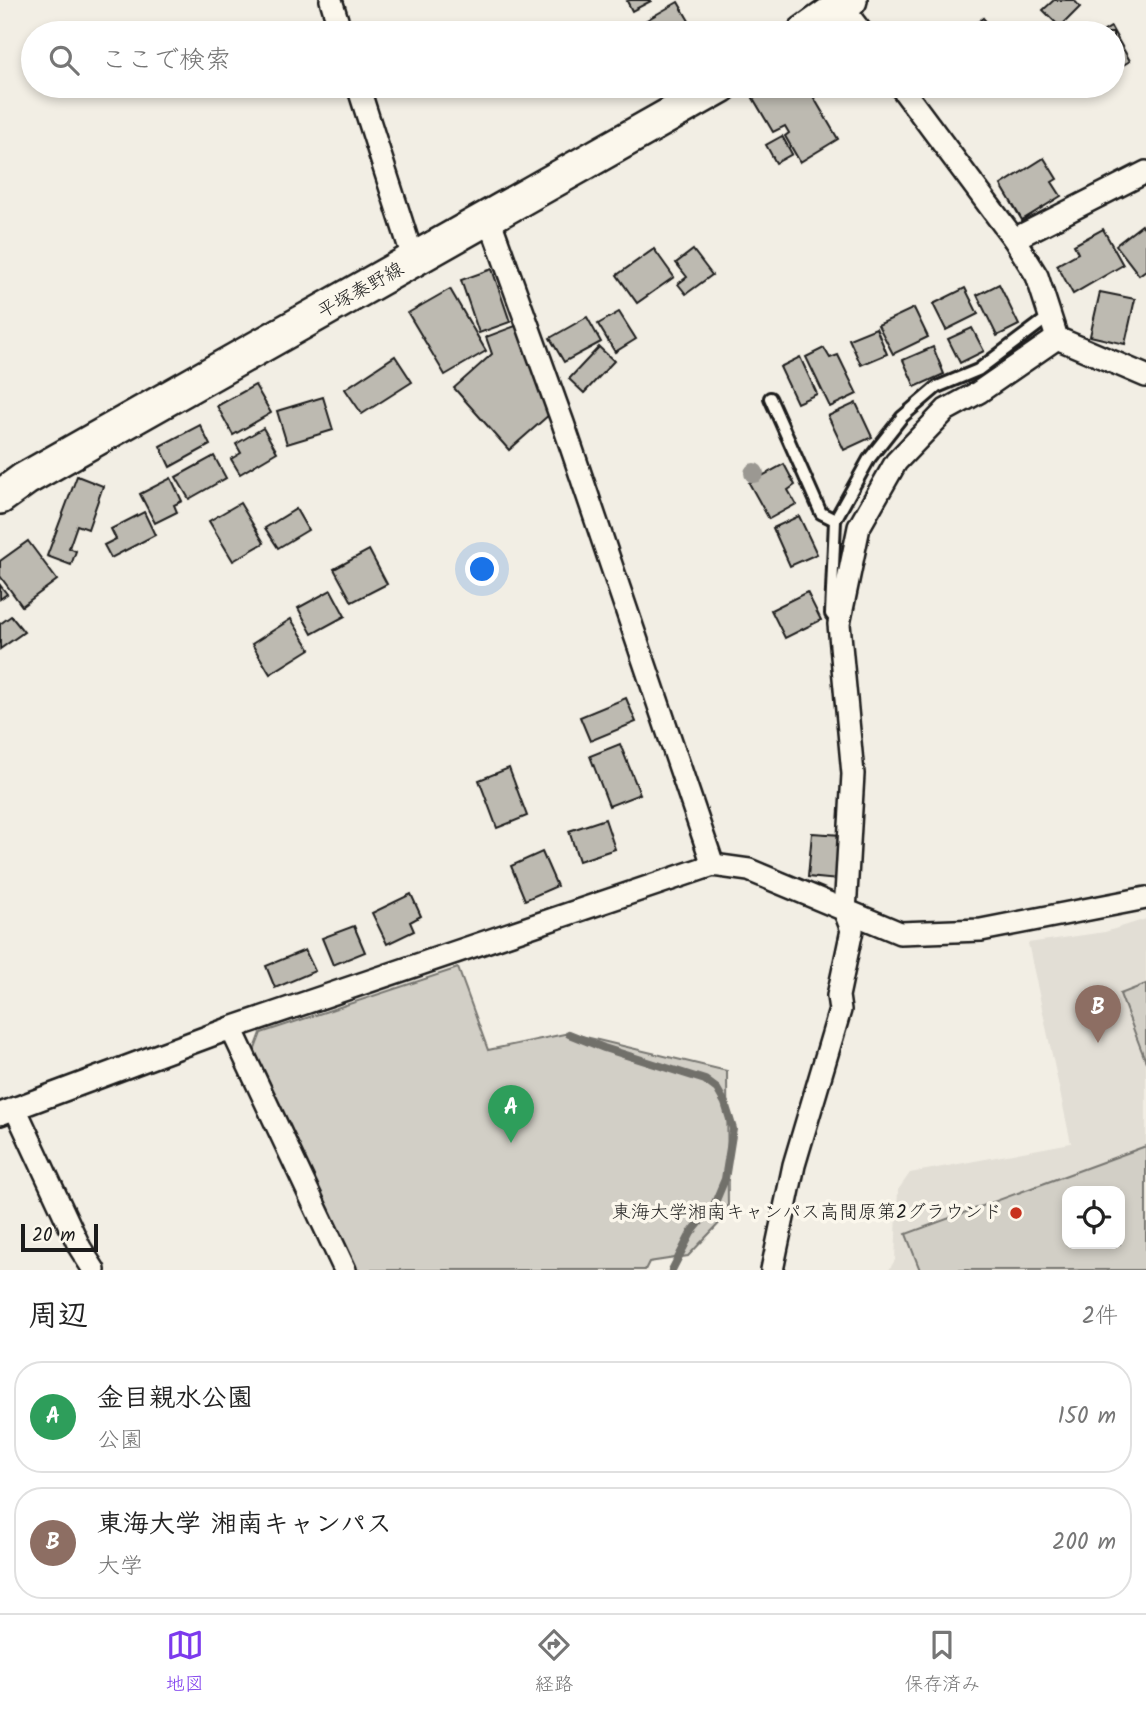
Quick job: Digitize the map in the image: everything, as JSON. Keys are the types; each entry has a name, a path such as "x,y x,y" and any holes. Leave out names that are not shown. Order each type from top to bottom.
{"main road":[{"path":"821,21 846,4"},
{"name":"平塚秦野線","path":"0,497 25,479 701,98"}],"street":[{"path":"331,0 337,21"},
{"path":"846,4 855,21"},
{"path":"362,98 414,261"},
{"path":"909,98 1014,240 1037,276 1057,338 1146,376"},
{"path":"1014,240 1146,172"},
{"path":"489,218 563,423 713,865"},
{"path":"772,1270 794,1165 840,1010 838,996 852,930 845,912 853,774 839,624 859,527 896,462 946,410 979,393 1057,338"},
{"path":"94,1270 8,1111 231,1028 713,865 749,870 900,933 981,930 1146,898"},
{"path":"231,1028 345,1270"}],"lane":[{"path":"839,624 831,614 835,520 869,459 902,417 937,387 978,370 1050,316"},
{"path":"770,398 821,513 835,520"}],"shaded area":[{"path":"1146,919 1146,1270 889,1270 895,1260 898,1190 910,1173 1071,1143 1028,943 1105,932"},
{"path":"458,968 488,1050 569,1033 727,1071 728,1214 688,1256 649,1262 645,1270 357,1270 252,1057 261,1033"},
{"path":"1146,984 1146,1062 1120,994"},
{"name":"東海大学湘南キャンパス高間原第2グラウンド","path":"1146,1146 1146,1270 920,1270 906,1234"}],"building":[{"path":"1054,0 1074,0 1080,7 1066,21 1054,21 1043,10"},
{"path":"627,1 651,1 632,11"},
{"path":"678,2 689,21 645,21"},
{"path":"753,98 814,98 838,139 800,162 785,136 789,133 785,126 773,132"},
{"path":"782,136 792,154 776,163 766,145"},
{"path":"1044,158 1057,179 1052,182 1061,196 1022,220 1001,185"},
{"path":"1142,225 1146,230 1146,270 1139,275 1116,245"},
{"path":"1103,229 1123,265 1073,294 1057,265 1078,253 1074,245"},
{"path":"654,249 674,277 637,303 617,275"},
{"path":"693,250 712,275 686,294 678,284 687,277 676,263"},
{"path":"492,269 510,322 479,333 461,280"},
{"path":"999,284 1019,325 997,336 977,295"},
{"path":"965,288 978,314 946,330 933,304"},
{"path":"450,289 486,351 445,375 408,313"},
{"path":"1100,292 1135,299 1125,344 1090,336"},
{"path":"914,308 928,337 893,354 878,325"},
{"path":"619,312 636,339 615,352 598,324"},
{"path":"587,317 601,342 564,362 550,338"},
{"path":"518,325 550,414 509,450 454,388 492,354 486,337"},
{"path":"876,328 887,354 861,365 849,339"},
{"path":"972,328 984,351 960,363 948,339"},
{"path":"599,347 614,361 584,393 569,379"},
{"path":"933,347 944,374 915,387 903,360"},
{"path":"824,348 830,358 838,355 857,394 830,407 806,357"},
{"path":"395,356 412,382 362,414 345,389"},
{"path":"800,357 817,394 797,403 780,367"},
{"path":"255,385 271,413 233,435 217,406"},
{"path":"323,397 333,430 287,444 277,411"},
{"path":"856,403 872,437 844,450 828,416"},
{"path":"200,425 210,445 170,467 160,446"},
{"path":"263,428 277,452 240,474 231,459 241,453 236,444"},
{"path":"214,456 226,478 189,499 176,477"},
{"path":"784,464 795,485 788,490 796,504 769,519 749,483"},
{"path":"77,476 103,486 88,529 77,525 69,548 76,551 71,565 47,556"},
{"path":"171,478 182,501 174,505 177,512 155,523 140,494"},
{"path":"240,503 264,543 233,561 209,521"},
{"path":"296,509 308,530 278,548 265,528"},
{"path":"144,512 155,535 111,558 104,545 116,539 111,529"},
{"path":"799,516 817,554 790,566 773,528"},
{"path":"28,541 57,580 22,606 0,576 0,561"},
{"path":"369,550 387,584 352,602 334,569"},
{"path":"0,585 7,594 0,599"},
{"path":"331,590 345,616 312,634 298,608"},
{"path":"807,592 821,620 785,638 771,610"},
{"path":"11,616 24,632 0,649 0,624"},
{"path":"291,619 310,649 270,674 252,644"},
{"path":"626,698 636,722 590,741 580,717"},
{"path":"620,744 640,794 609,806 590,756"},
{"path":"509,768 527,816 497,828 479,780"},
{"path":"605,819 615,849 579,861 569,831"},
{"path":"812,833 842,835 838,880 808,877"},
{"path":"542,852 557,886 525,900 511,866"},
{"path":"411,894 421,916 410,922 414,931 387,944 372,913"},
{"path":"354,926 365,952 333,965 322,938"},
{"path":"305,950 315,971 275,988 266,966"}],"waterway":[{"path":"569,1034 705,1080 717,1089 725,1103 733,1129 725,1179 714,1205 691,1233 672,1270"}],"place":[{"name":"東海大学 湘南キャンパス","path":"1098,1043"},
{"name":"金目親水公園","path":"511,1143"},
{"name":"東海大学湘南キャンパス高間原第2グラウンド","path":"1016,1213"}]}
